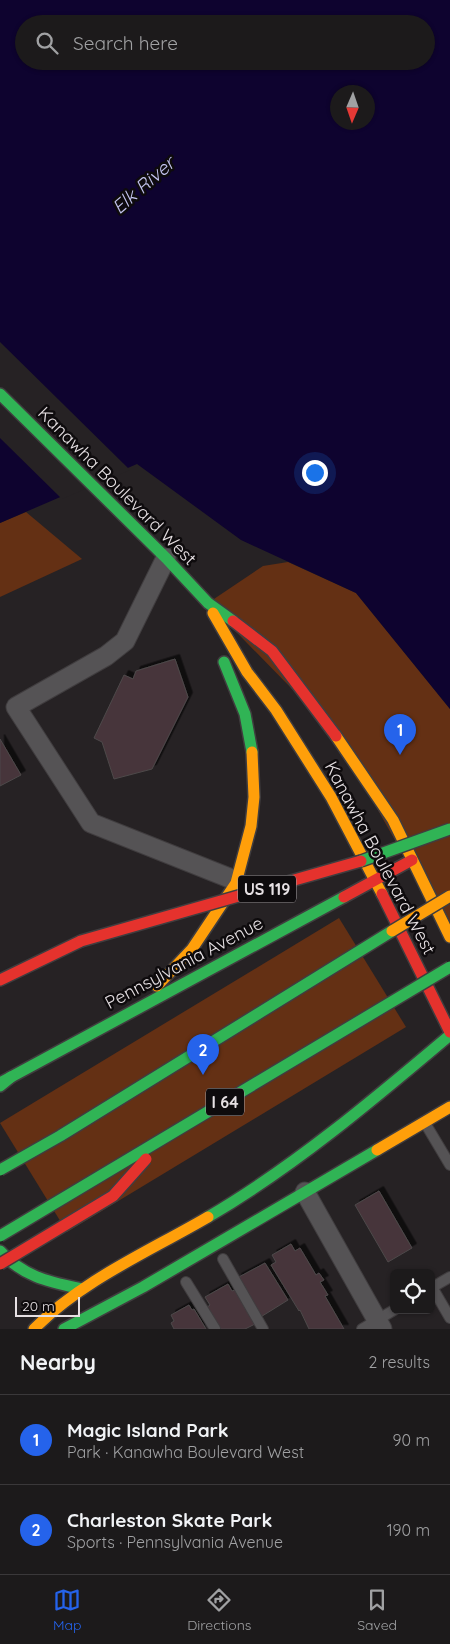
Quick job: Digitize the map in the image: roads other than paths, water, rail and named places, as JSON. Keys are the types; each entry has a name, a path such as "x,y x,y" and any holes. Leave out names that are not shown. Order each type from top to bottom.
{"main road":[{"name":"Kanawha Boulevard West","path":"0,394 166,558 208,603 272,651 333,731 393,820 450,938"},
{"name":"Kanawha Boulevard West","path":"208,603 247,672 276,710 331,796 450,1033"},
{"path":"125,1015 172,972 200,941 237,881 248,838 254,789 254,758 244,705 215,644 208,603"},
{"name":"US 119","path":"0,980 81,941 377,856 450,829"},
{"name":"Pennsylvania Avenue","path":"0,1084 412,860"},
{"path":"0,1170 60,1136 450,896"},
{"path":"25,954 81,941"},
{"name":"I 64","path":"0,1236 450,967"},
{"path":"34,1329 41,1321 82,1289 228,1204 297,1158 376,1098 450,1033"},
{"path":"64,1329 143,1287 450,1107"},
{"path":"0,1264 113,1196 163,1139"},
{"path":"0,1251 13,1267 31,1277 82,1289"}],"street":[{"path":"166,558 124,641 106,656 16,707 91,823 237,881"},
{"path":"305,1192 374,1326"}],"lane":[{"path":"424,1122 450,1165"},
{"path":"223,1259 263,1329"},
{"path":"435,1285 450,1277"},
{"path":"186,1282 214,1329"},
{"path":"435,1292 450,1318"},
{"path":"374,1326 390,1313"}],"water":[{"name":"Elk River","path":"0,0 450,0 450,709 356,593 241,540 137,464 0,523"}],"place":[{"name":"Magic Island Park","path":"400,755"},
{"name":"Charleston Skate Park","path":"203,1075"}]}
